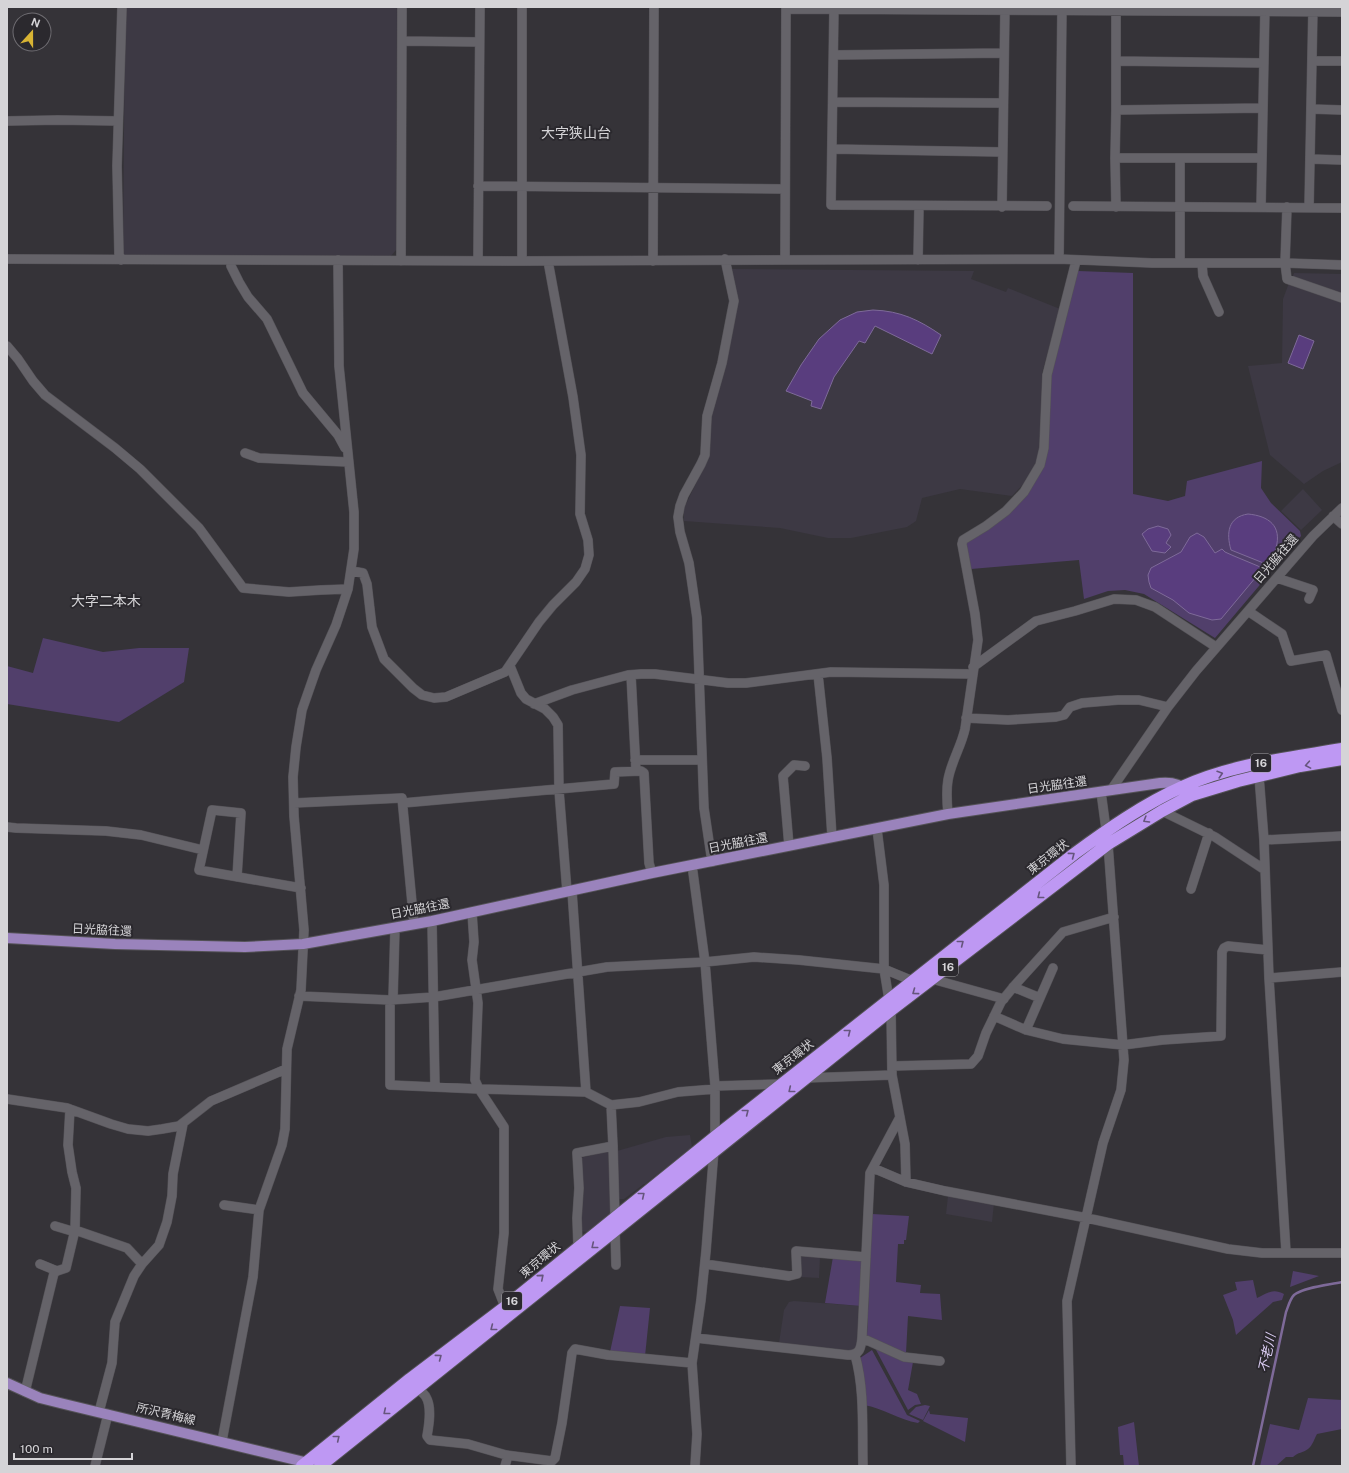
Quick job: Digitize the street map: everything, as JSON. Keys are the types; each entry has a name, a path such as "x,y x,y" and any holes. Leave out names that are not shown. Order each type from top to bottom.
{"highway":[{"name":"東京環状","path":"320,1466 805,1078 890,1005 913,981 1106,830 1155,801 1183,787 1208,777 1257,764 1342,749"},
{"name":"東京環状","path":"304,1464 410,1379 505,1307 578,1246 782,1084 890,1005 932,979 1108,844 1162,811 1192,795 1220,786 1300,766 1342,759"}],"main road":[{"path":"1111,790 1160,783 1175,783 1183,787 1192,795"},
{"name":"日光脇往還","path":"7,938 115,944 245,947 303,944 432,921 652,873 948,814 1111,790"},
{"name":"所沢青梅線","path":"7,1384 40,1398 222,1441 304,1464 320,1466"}],"street":[{"path":"121,260 119,254 117,173 122,7"},
{"path":"401,260 402,7"},
{"path":"478,261 480,7"},
{"path":"522,7 522,261"},
{"path":"653,260 654,7"},
{"path":"785,259 786,8 1313,9 1342,12"},
{"path":"834,8 831,205 1002,207 1047,206"},
{"path":"1002,207 1005,9"},
{"path":"1060,259 1062,9"},
{"path":"1116,9 1116,206"},
{"path":"1261,207 1265,9"},
{"path":"1309,208 1313,9"},
{"path":"402,41 479,42"},
{"path":"834,55 1004,53"},
{"path":"1116,61 1264,63"},
{"path":"1312,61 1342,62"},
{"path":"833,102 1003,103"},
{"path":"1116,110 1263,108"},
{"path":"1311,109 1342,110"},
{"path":"7,120 118,122"},
{"path":"832,149 1002,152"},
{"path":"1115,158 1262,158"},
{"path":"1180,158 1180,263"},
{"path":"1310,160 1342,160"},
{"path":"478,186 785,189"},
{"path":"918,260 919,206"},
{"path":"1074,206 1342,208"},
{"path":"1287,207 1285,263 1287,279 1342,298"},
{"path":"7,259 478,261 1060,259 1076,261 1342,265"},
{"path":"712,862 704,808 701,760 697,618 689,563 680,532 678,517 684,495 705,455 707,416 722,363 734,302 725,259"},
{"path":"231,260 231,266 238,282 248,297 267,319 303,393 338,435 347,450"},
{"path":"222,1441 253,1277 260,1210 282,1146 285,1129 287,1049 299,996 303,944 303,918 293,777 296,746 302,710 316,670 336,625 348,589 352,571 354,526 339,366 338,260"},
{"path":"352,571 363,573 367,584 372,627 384,659 412,688 422,695 434,698 446,696 505,672 539,622 586,569 589,554 588,540 580,514 581,455 573,397 548,261"},
{"path":"948,814 948,780 950,769 962,740 978,640 975,614 962,544 963,540 986,526 1024,492 1040,465 1044,448 1047,375 1076,261"},
{"path":"1202,263 1203,276 1219,312"},
{"path":"7,346 45,395 115,448 140,469 198,528 243,588 289,592 348,589"},
{"path":"245,453 259,458 348,462"},
{"name":"日光脇往還","path":"1111,790 1168,707 1216,647 1313,536 1342,508"},
{"path":"1333,516 1342,524"},
{"path":"1277,578 1313,590 1309,600"},
{"path":"534,704 572,690 631,675 655,674 728,683 746,683 843,672 973,671 1036,621 1114,599 1136,600 1155,607 1216,647"},
{"path":"1248,611 1282,634 1291,661 1326,655 1342,710"},
{"path":"510,666 521,693 526,699 545,709 558,725 559,790 577,971 586,1092"},
{"path":"818,674 827,758 832,837"},
{"path":"631,675 636,771"},
{"path":"966,718 1008,720 1056,717 1064,715 1070,708 1082,703 1118,700 1139,700 1168,707"},
{"path":"635,760 701,760"},
{"path":"789,846 783,776 794,765 805,766"},
{"path":"403,803 614,784 615,772 641,771 644,773 649,863 652,873"},
{"path":"1259,776 1264,840 1269,978 1286,1252"},
{"path":"1071,1466 1067,1301 1103,1143 1121,1090 1124,1060 1108,844 1100,792"},
{"path":"294,803 402,798 414,924"},
{"path":"237,877 241,813 212,810 199,870 237,877 301,888"},
{"path":"1162,811 1209,833 1265,870"},
{"path":"7,827 106,831 141,835 203,850"},
{"path":"877,828 884,885 884,969 890,1005 892,1071 905,1150 906,1182"},
{"path":"1191,889 1209,833"},
{"path":"1264,840 1342,836"},
{"path":"692,865 705,962 715,1088 715,1137 705,1264 692,1363 697,1434 695,1466"},
{"path":"472,912 474,942 472,960 478,1002 475,1080 479,1089 504,1127 504,1233 498,1289 505,1307"},
{"path":"805,1078 970,1064 978,1056 994,1016 1004,999 1063,932 1114,917"},
{"path":"432,921 435,1087"},
{"path":"395,928 390,1085 586,1092 611,1106 639,1102 678,1092 782,1084"},
{"path":"994,1016 1026,1030 1063,1039 1123,1045 1162,1040 1221,1036 1222,952 1224,948 1228,946 1268,950"},
{"path":"299,996 392,999 434,997 607,967 705,962 754,957 884,969 913,981"},
{"path":"1026,1030 1053,968"},
{"path":"1269,978 1342,972"},
{"path":"932,979 1004,999"},
{"path":"1013,987 1040,998"},
{"path":"7,1099 70,1109 128,1129 162,1130 174,1128 183,1124 211,1101 286,1068"},
{"path":"611,1106 615,1217"},
{"path":"25,1392 54,1273 66,1268 75,1231 76,1188 68,1145 70,1109"},
{"path":"855,1355 861,1347 862,1338 870,1173 900,1118"},
{"path":"96,1466 112,1363 115,1322 134,1276 142,1264 159,1245 167,1222 172,1196 173,1174 183,1124"},
{"path":"578,1246 577,1218 579,1188 577,1153 613,1146"},
{"path":"873,1168 906,1182 945,1191 1087,1218 1228,1249 1262,1253 1342,1253"},
{"path":"224,1205 260,1210"},
{"path":"55,1226 127,1248 142,1264"},
{"path":"616,1229 616,1265"},
{"path":"705,1264 789,1276 797,1274 796,1251 866,1257"},
{"path":"40,1264 57,1271"},
{"path":"696,1338 855,1355"},
{"path":"862,1338 904,1357 940,1361"},
{"path":"416,1388 423,1393 427,1401 429,1411 427,1436 430,1440 468,1444 506,1455 552,1461 555,1458 562,1423 572,1353 575,1349 608,1355 692,1363"},
{"path":"855,1355 858,1365 862,1404 863,1466"},
{"path":"505,1466 506,1455"}],"shaded area":[{"path":"125,7 397,7 396,250 391,256 123,256"},
{"path":"731,269 974,271 971,279 1006,292 1008,288 1060,309 1042,373 1041,440 1038,459 1030,477 1012,496 960,489 922,498 916,521 907,527 851,538 828,538 780,528 684,521 684,508 709,457 711,415 736,309"},
{"path":"1078,271 1133,273 1133,494 1168,501 1185,496 1187,481 1262,461 1261,488 1271,503 1300,531 1301,536 1215,638 1144,594 1125,590 1108,591 1084,599 1079,560 971,569 965,541 988,528 1041,465 1049,376"},
{"path":"1294,273 1342,274 1342,294 1292,278"},
{"path":"1289,283 1342,300 1342,462 1323,471 1304,484 1270,455 1248,366 1282,363 1283,299"},
{"path":"873,310 901,314 925,325 941,335 932,354 875,326 865,343 859,341 834,377 821,409 811,406 812,401 786,391 801,365 819,339 840,320 857,312"},
{"path":"1299,335 1314,341 1303,369 1288,363"},
{"path":"1303,489 1322,510 1301,530 1281,511"},
{"path":"1248,514 1268,520 1275,528 1277,534 1276,548 1270,561 1266,564 1231,550 1229,544 1230,527 1236,518"},
{"path":"1158,526 1168,529 1171,535 1166,543 1171,547 1165,553 1152,551 1142,534 1148,529"},
{"path":"1197,533 1204,537 1215,553 1222,549 1225,552 1261,568 1261,571 1221,619 1212,620 1189,613 1173,600 1151,588 1149,582 1148,575 1151,568 1181,552 1190,537"},
{"path":"43,638 103,652 139,648 189,648 184,682 119,722 7,704 7,666 33,673"},
{"path":"690,1135 692,1147 624,1199 616,1199 617,1151 666,1137"},
{"path":"612,1150 613,1211 587,1232 580,1231 580,1158"},
{"path":"948,1196 994,1203 992,1222 946,1214"},
{"path":"872,1214 909,1216 906,1240 904,1240 904,1244 898,1244 896,1282 921,1285 920,1293 940,1294 942,1320 908,1316 906,1353 868,1337 867,1335"},
{"path":"799,1255 820,1257 819,1278 800,1277"},
{"path":"833,1257 861,1259 864,1262 861,1306 825,1303"},
{"path":"1293,1271 1319,1276 1290,1287"},
{"path":"1253,1280 1257,1298 1273,1291 1284,1294 1282,1300 1273,1302 1236,1335 1233,1320 1223,1295 1237,1290 1235,1282"},
{"path":"794,1301 861,1306 858,1349 855,1351 779,1343 784,1310 789,1302"},
{"path":"620,1306 650,1308 645,1356 610,1352"},
{"path":"875,1348 913,1362 908,1390 917,1394 921,1404 915,1405 908,1410"},
{"path":"872,1350 907,1415 920,1421 918,1423 864,1405 860,1358"},
{"path":"1308,1398 1342,1400 1342,1429 1317,1434 1308,1449 1293,1457 1286,1457 1276,1466 1260,1466 1270,1424 1299,1430"},
{"path":"925,1405 930,1406 923,1420 909,1414 916,1407"},
{"path":"929,1410 930,1414 968,1418 965,1442 923,1421"},
{"path":"1134,1422 1139,1466 1124,1466 1123,1455 1120,1455 1118,1427"}],"waterway":[{"name":"不老川","path":"1253,1466 1286,1312 1290,1301 1298,1292 1342,1282"}],"district":[{"name":"大字狭山台","path":"576,133"},
{"name":"大字二本木","path":"106,601"}]}
